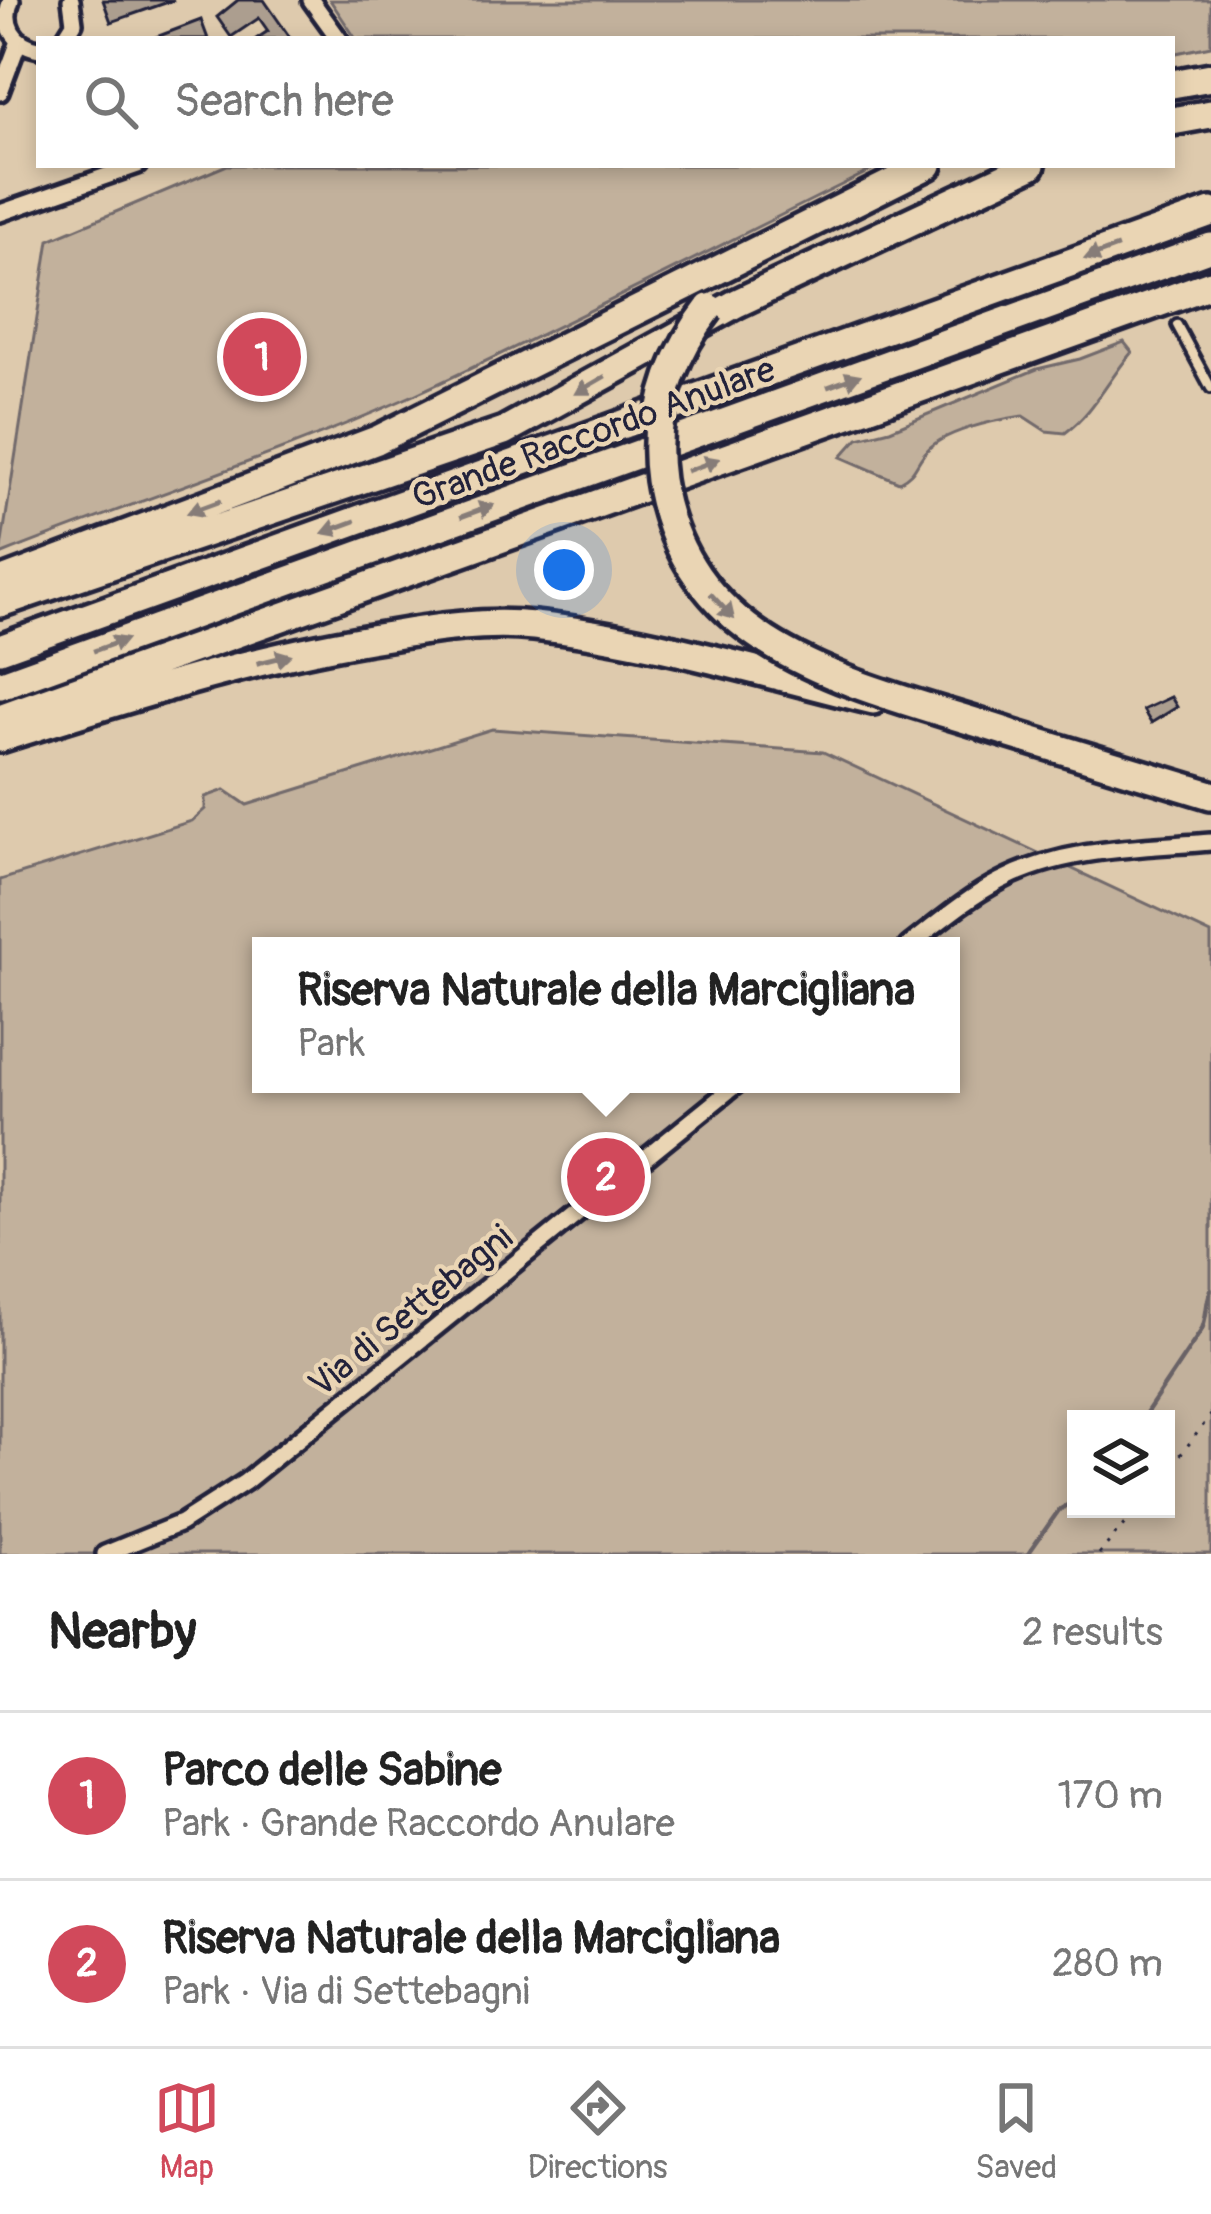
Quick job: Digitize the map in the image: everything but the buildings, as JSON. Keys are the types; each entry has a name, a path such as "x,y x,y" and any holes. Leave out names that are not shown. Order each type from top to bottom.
{"highway":[{"path":"1175,83 1211,77"},
{"path":"1175,121 1211,114"},
{"name":"Grande Raccordo Anulare","path":"0,582 330,460 505,379 922,168"},
{"path":"0,603 504,431 736,303 1023,168"},
{"path":"839,209 730,286 686,340 665,390 658,437 660,475 670,519 703,585 765,643 820,670 1211,795"},
{"name":"Grande Raccordo Anulare","path":"0,650 1211,212"},
{"name":"Grande Raccordo Anulare","path":"0,685 1211,248"},
{"name":"Grande Raccordo Anulare","path":"0,718 502,542 702,465 1211,284"},
{"path":"0,738 284,656 472,626 532,626 659,648 1010,733"}],"street":[{"path":"66,36 74,22 71,0"},
{"path":"311,0 336,36"},
{"path":"6,6 11,33 36,48"},
{"path":"0,92 19,41"},
{"path":"0,213 129,168"},
{"path":"920,937 990,886 1035,866 1102,850 1211,842"},
{"name":"Via di Settebagni","path":"105,1554 181,1523 244,1482 726,1093"}],"lane":[{"path":"1177,325 1211,388"}],"path":[{"path":"1175,1462 1211,1414"},
{"path":"1099,1554 1129,1518"}],"shaded area":[{"path":"330,0 1211,0 1211,46 1175,53 1175,36 354,36"},
{"path":"220,168 876,168 416,394 0,555 49,240"},
{"path":"1124,342 1132,352 1093,406 1065,433 1046,431 1023,416 969,428 932,446 899,482 841,457 858,438 890,430 1037,369"},
{"path":"492,729 823,752 1211,934 1211,1554 0,1554 0,880 192,821 205,809 205,797 225,790 247,805"}],"waterway":[{"path":"1148,1410 1201,1331 1211,1290"},
{"path":"1028,1554 1067,1505"}],"place":[{"name":"Parco delle Sabine","path":"262,357"},
{"name":"Riserva Naturale della Marcigliana","path":"606,1177"}]}
